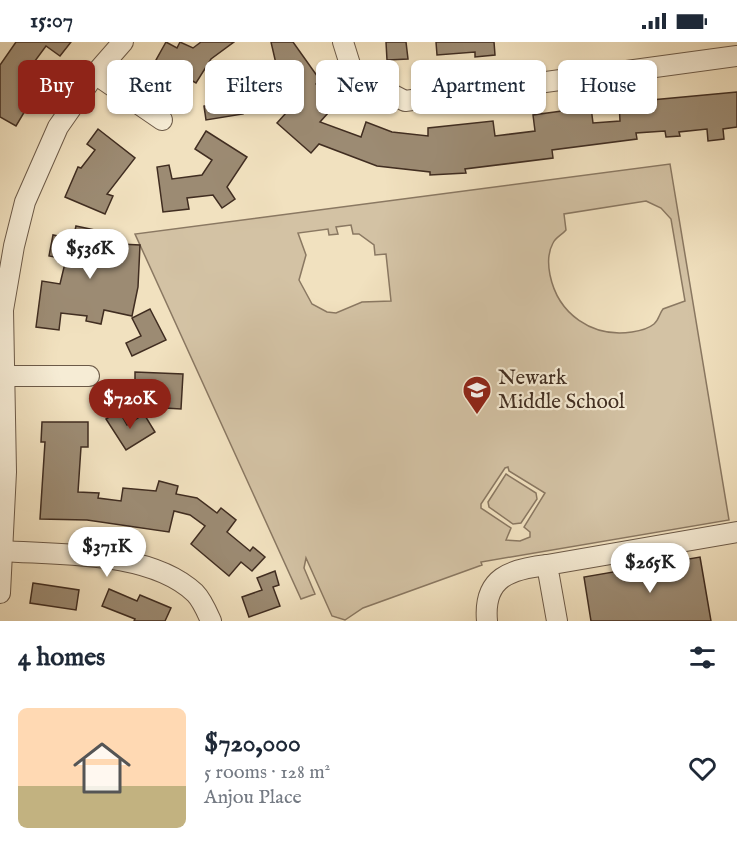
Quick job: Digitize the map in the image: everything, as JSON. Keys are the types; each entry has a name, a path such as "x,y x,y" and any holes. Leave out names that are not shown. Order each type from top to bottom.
{"street":[{"path":"123,42 95,74 162,120"},
{"path":"343,42 353,74 405,101 737,56"},
{"path":"0,593 6,472 3,310 24,202 58,127 67,114"},
{"path":"4,376 89,376"},
{"path":"487,621 486,608 491,591 502,577 517,568 547,565 737,532"},
{"path":"2,551 137,562 171,575 196,594 211,621"},
{"path":"547,565 557,621"}],"shaded area":[{"name":"Newark Middle School","path":"670,164 729,520 481,562 482,565 363,608 345,620 332,616 306,558 304,568 315,594 301,599 135,234","holes":["646,201 661,208 671,219 685,301 663,309 654,324 640,330 617,333 591,327 569,312 554,289 550,275 551,247 566,230 564,214","351,225 353,234 359,234 374,245 375,255 386,254 391,301 362,302 336,313 327,312 312,304 299,280 306,255 298,233 328,229 329,235 338,234 336,227","508,467 509,471 545,493 524,527 530,532 530,537 520,541 506,540 511,528 481,508 481,504 505,468"]},
{"path":"506,474 536,493 537,499 521,523 513,524 489,507 488,502"}],"building":[{"path":"16,42 71,42 60,56 46,46 36,60 18,60 18,114 23,114 16,126 0,117 0,65"},
{"path":"166,42 177,48 180,42 193,48 201,42 234,42 210,60 205,60 205,69 196,83 193,81 193,60 156,60"},
{"path":"271,42 293,42 316,74 316,114 327,114 320,122 361,137 366,122 392,132 428,136 428,128 493,121 495,136 535,131 533,115 558,112 558,114 592,114 593,123 620,121 620,114 657,114 657,99 737,92 737,127 723,129 724,139 708,141 707,129 679,132 680,136 666,137 665,131 636,133 637,139 552,150 553,158 465,169 466,173 430,175 430,172 377,166 319,144 311,153 277,123 285,114 304,114 304,60 275,60"},
{"path":"386,42 406,42 408,59 387,60"},
{"path":"436,42 494,42 495,55 475,57 475,52 437,55"},
{"path":"205,114 243,114 206,120"},
{"path":"98,129 135,158 107,194 113,196 105,214 65,197 78,167 81,168 95,150 87,144"},
{"path":"206,131 247,157 227,187 235,199 222,208 213,195 187,198 189,209 163,212 157,167 169,165 172,179 202,175 212,160 195,149"},
{"path":"76,226 100,231 98,243 140,245 138,287 132,316 104,310 101,324 86,321 87,316 61,313 59,330 36,327 42,281 60,284 66,259 49,256 53,235 73,239"},
{"path":"150,309 166,340 132,356 126,343 141,336 132,318"},
{"path":"135,372 183,374 181,409 148,407 149,386 135,385"},
{"path":"119,411 127,425 144,414 155,432 126,450 106,419"},
{"path":"42,422 88,422 88,447 81,447 78,492 99,493 98,498 121,501 123,488 156,491 159,481 178,486 176,494 197,498 217,513 221,508 236,520 227,532 250,551 253,547 265,557 252,571 241,562 229,576 191,544 205,526 190,515 174,511 169,532 87,520 40,519 45,442 41,442"},
{"path":"700,557 711,621 591,621 584,577"},
{"path":"275,571 279,585 273,587 280,606 249,617 242,597 262,590 257,578"},
{"path":"33,583 79,590 76,610 30,603"},
{"path":"109,589 137,601 140,595 171,608 165,621 134,621 135,619 102,606"}],"place":[{"name":"Newark Middle School","path":"477,416"}]}
